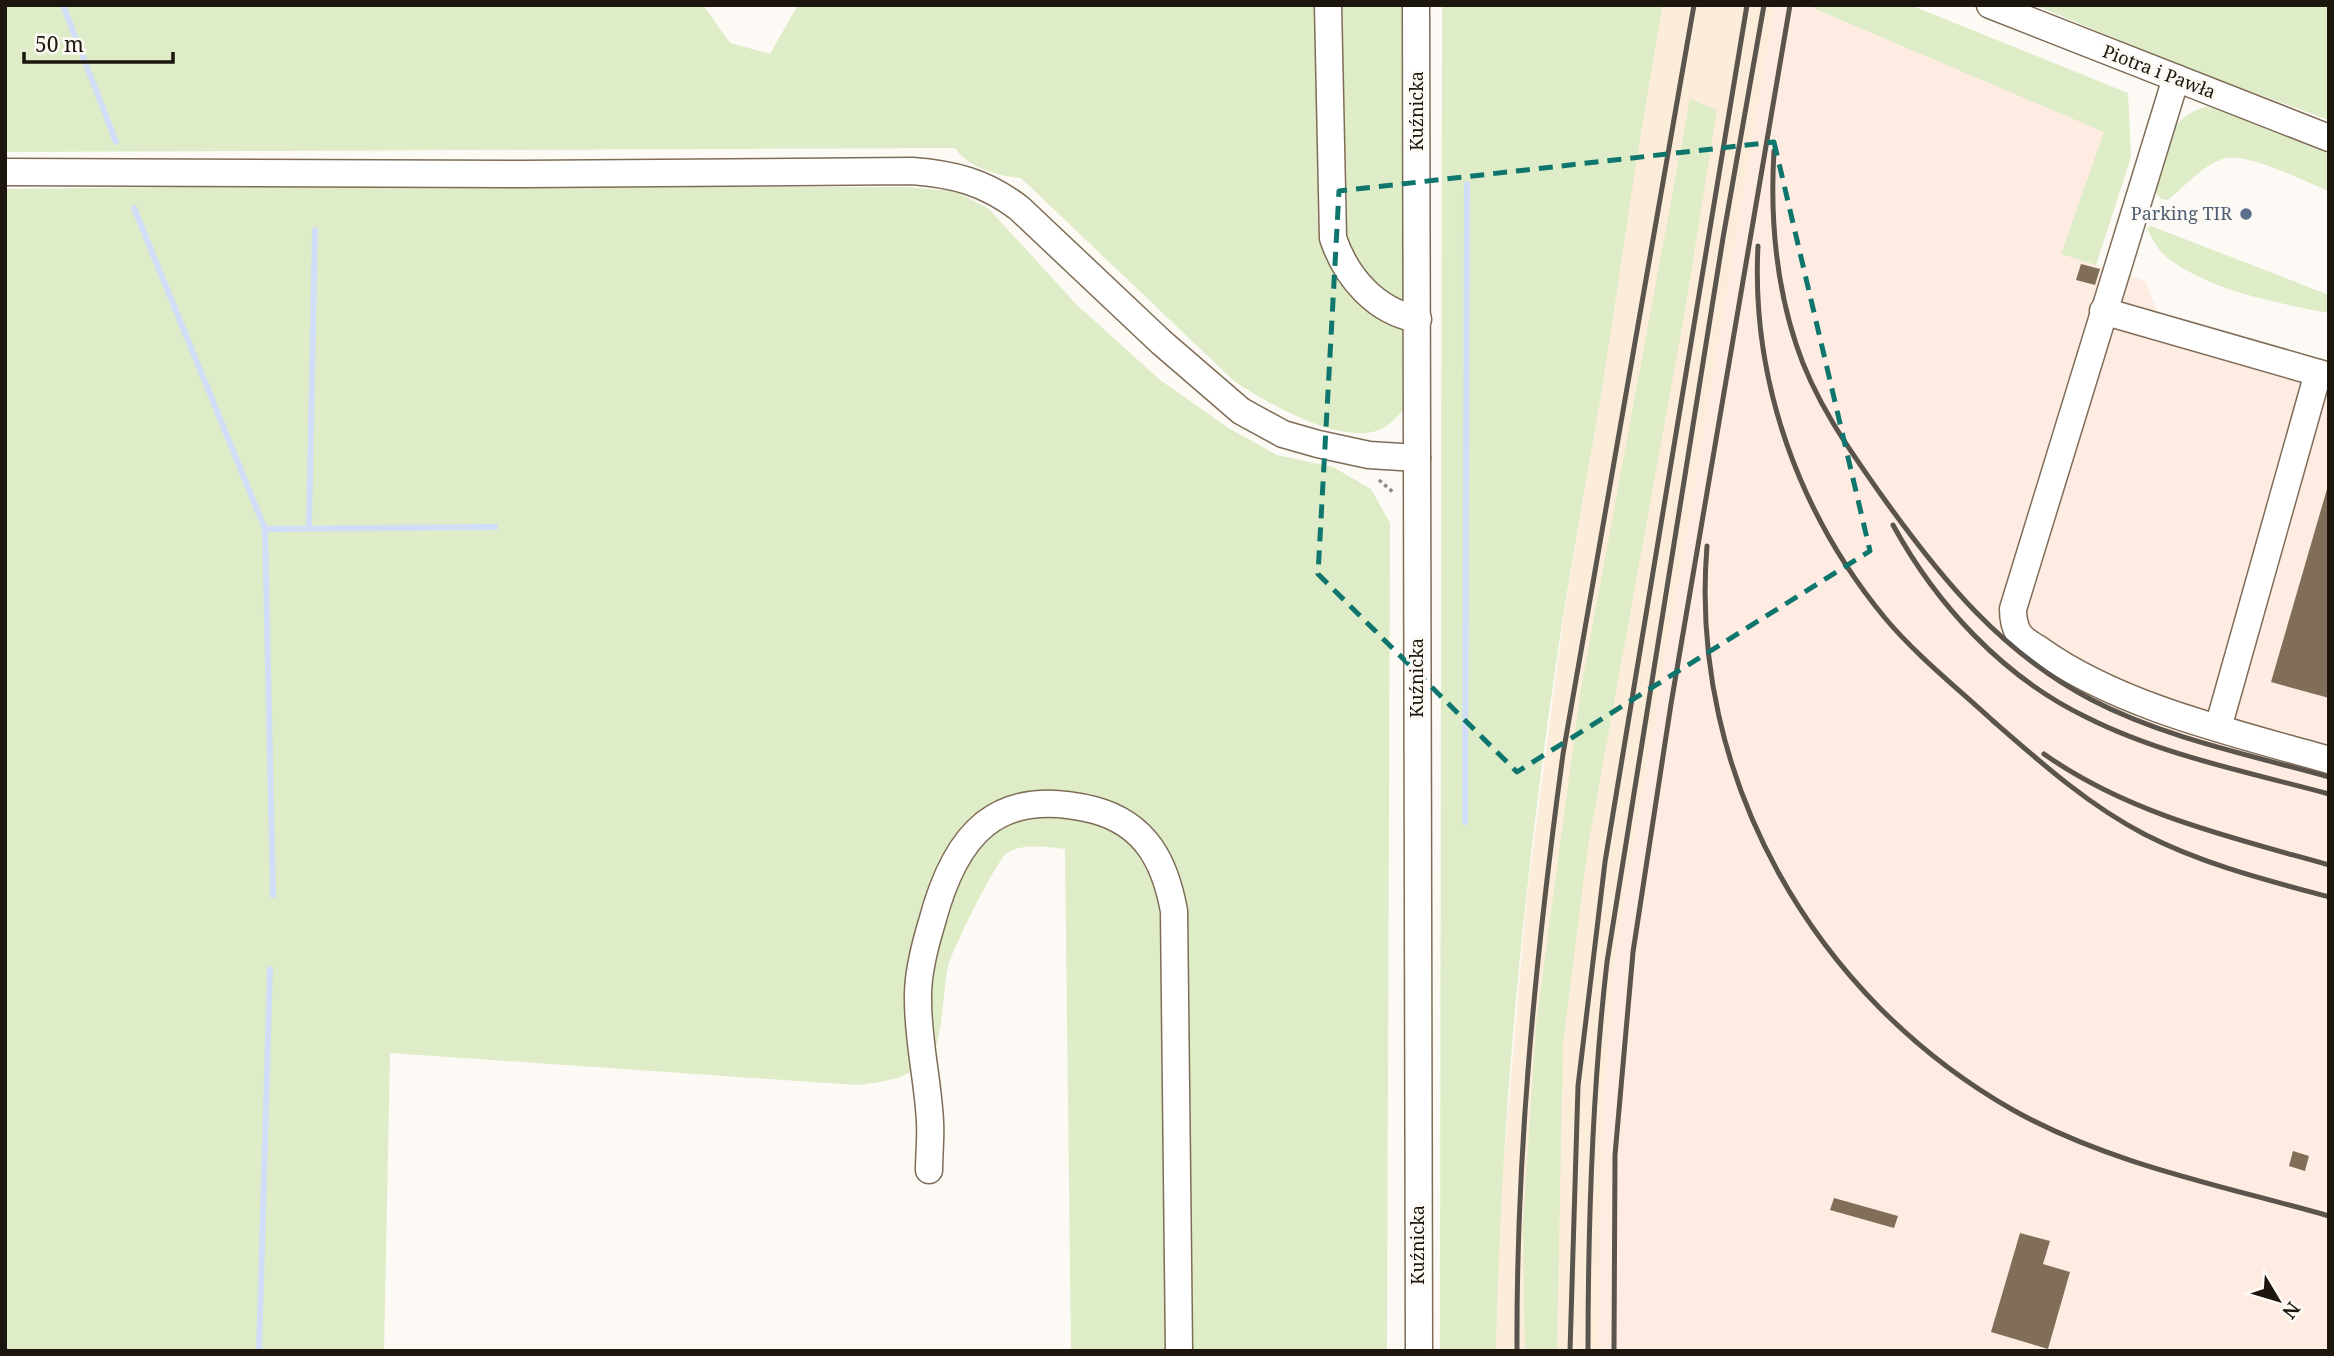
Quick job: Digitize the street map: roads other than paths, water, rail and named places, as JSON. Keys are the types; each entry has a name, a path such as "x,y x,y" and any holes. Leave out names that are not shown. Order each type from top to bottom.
{"street":[{"path":"1328,5 1333,238 1341,262 1363,290 1399,316 1418,319"},
{"name":"Kuźnicka","path":"1416,5 1419,1351"},
{"name":"Piotra i Pawła","path":"1990,5 2329,138"},
{"path":"2176,78 2013,609 2014,622 2020,636 2062,666 2131,697 2218,728 2329,760"},
{"path":"5,172 550,174 912,171 951,175 985,186 1019,208 1222,397 1261,424 1283,434 1351,452 1417,458"},
{"path":"2103,312 2323,374 2218,728"},
{"path":"929,1170 930,1121 919,1034 918,992 938,898 956,855 989,819 1024,806 1056,805 1094,810 1121,821 1144,837 1159,858 1169,883 1174,911 1179,1351"}],"waterway":[{"path":"63,5 116,142"},
{"path":"1465,822 1467,184"},
{"path":"134,208 265,529 273,895"},
{"path":"309,528 315,230"},
{"path":"265,529 495,527"},
{"path":"259,1351 270,969"}],"railway":[{"path":"1517,1351 1524,1126 1536,977 1563,754 1694,5"},
{"path":"1570,1351 1578,1086 1605,862 1747,5"},
{"path":"1588,1351 1592,1156 1607,962 1723,238 1764,5"},
{"path":"1614,1351 1615,1155 1633,952 1671,704 1790,5"},
{"path":"1774,151 1773,200 1779,272 1789,320 1803,365 1822,404 1857,460 1950,584 1975,611 2029,660 2092,700 2178,735 2329,777"},
{"path":"1758,246 1758,296 1763,346 1772,396 1787,444 1805,490 1828,535 1855,578 1897,632 2028,751 2065,782 2123,822 2166,845 2211,863 2329,897"},
{"path":"1893,525 1930,583 1974,636 2000,660 2056,701 2144,742 2205,762 2329,794"},
{"path":"1707,546 1707,632 1719,716 1743,796 1778,872 1824,943 1879,1007 1942,1063 2013,1110 2050,1129 2168,1172 2329,1216"},
{"path":"2044,754 2110,793 2145,808 2181,822 2329,865"}],"place":[{"name":"Parking TIR","path":"2246,214"}]}
